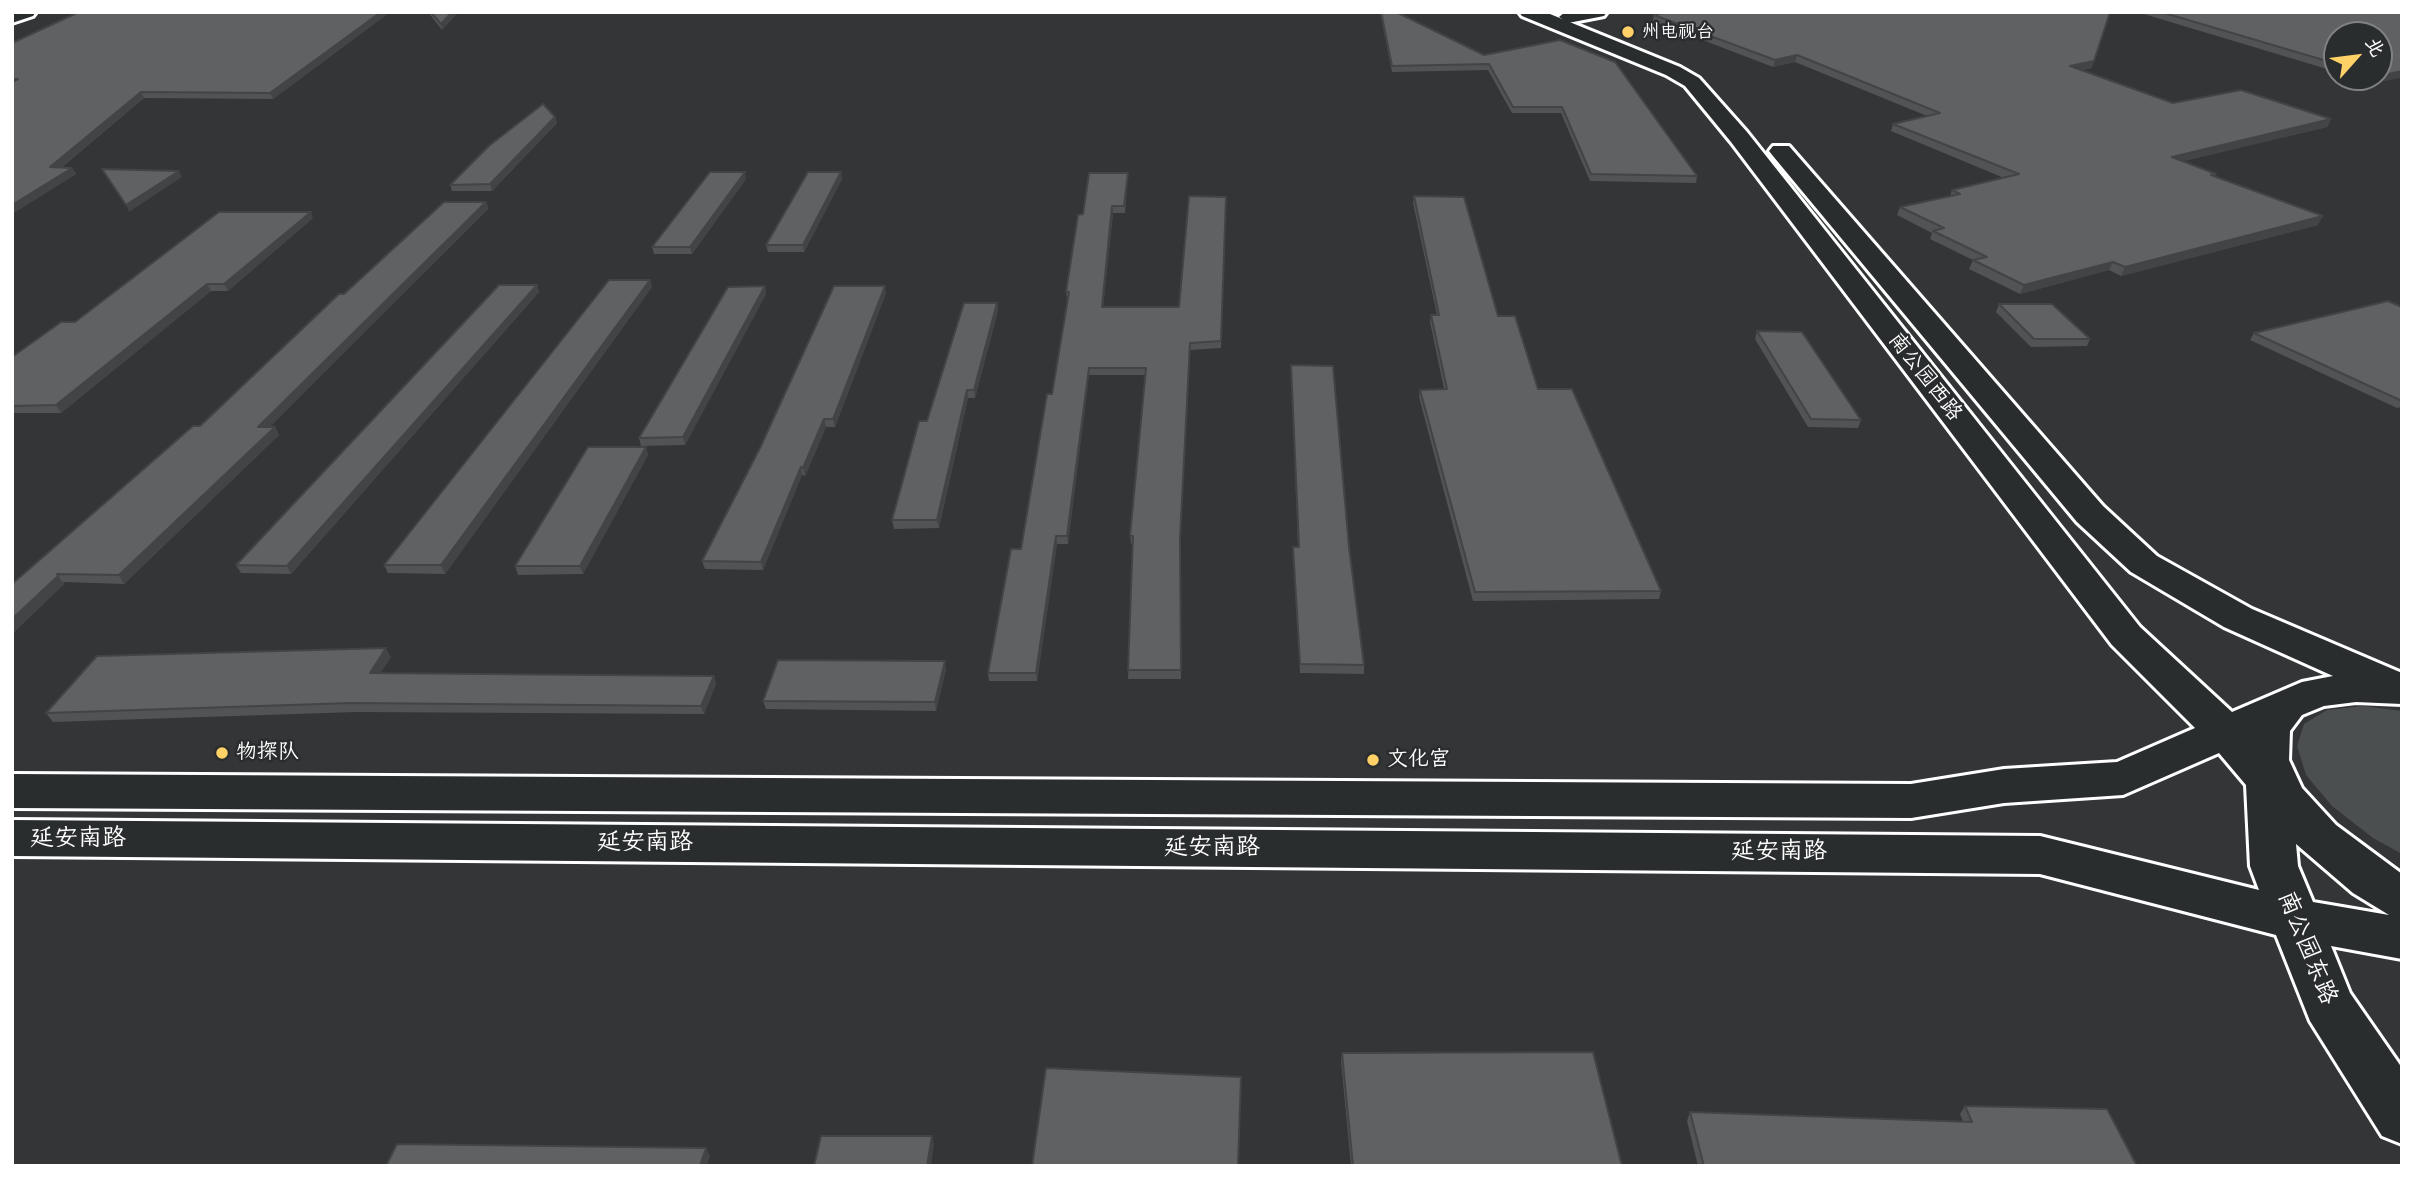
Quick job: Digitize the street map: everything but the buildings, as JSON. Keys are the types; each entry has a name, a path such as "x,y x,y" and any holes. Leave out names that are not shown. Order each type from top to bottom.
{"main road":[{"path":"12,18 27,12"},
{"name":"南公园西路","path":"1528,12 1673,71 1692,82 1739,137 2126,636 2273,779 2319,838 2370,879 2402,899"},
{"path":"1563,15 1598,12"},
{"name":"南公园西路","path":"1563,15 1688,65 1723,85 2090,514 2144,564 2238,618 2402,691"},
{"path":"12,791 1911,801 2004,786 2123,778 2317,692 2356,688 2402,691"},
{"name":"南公园东路","path":"2287,705 2268,728 2273,779 2274,866 2329,1005 2402,1117"},
{"name":"延安南路","path":"12,838 2040,855 2295,919 2402,938"}],"shaded area":[{"path":"2363,706 2402,711 2402,854 2373,838 2332,806 2306,775 2297,746 2304,724 2327,710"}],"place":[{"name":"州电视台","path":"1628,32"},
{"name":"物探队","path":"222,753"},
{"name":"文化宫","path":"1373,760"}]}
